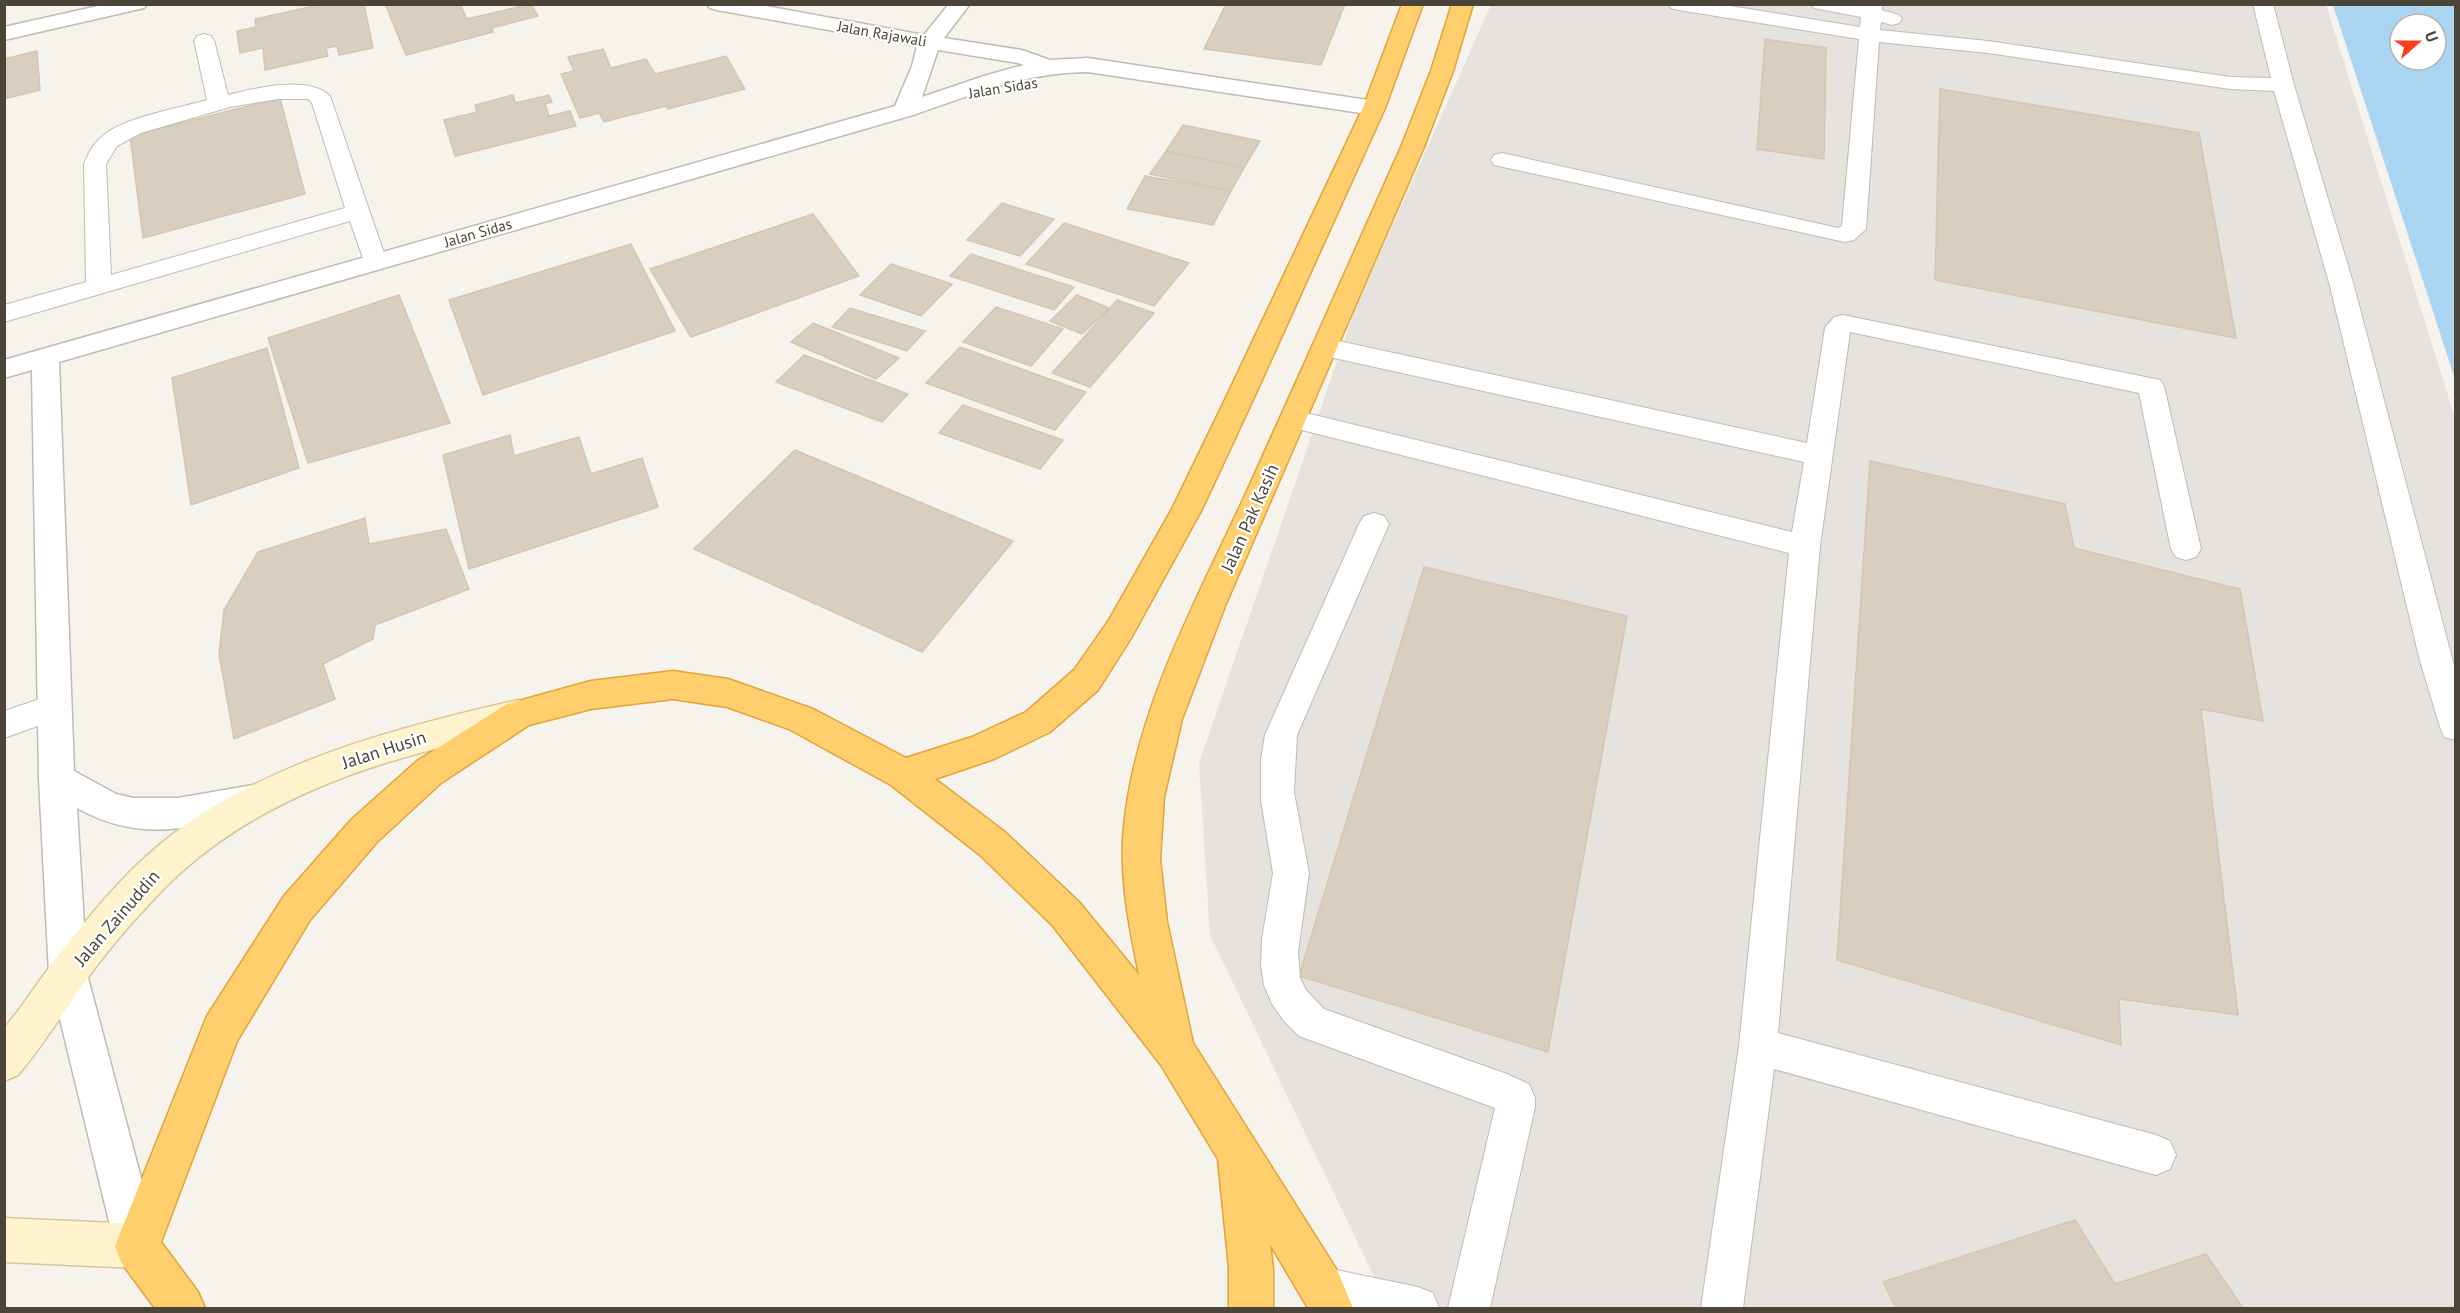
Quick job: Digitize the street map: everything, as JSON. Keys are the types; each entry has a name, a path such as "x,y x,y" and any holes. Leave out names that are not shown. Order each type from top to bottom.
{"highway":[{"path":"903,774 982,749 1038,722 1086,680 1120,629 1187,509 1242,393 1370,116 1413,4"},
{"name":"Jalan Pak Kasih","path":"1175,1051 1151,937 1141,858 1145,798 1161,736 1207,612 1417,136 1448,55 1463,4"},
{"path":"182,1308 136,1246 221,1030 297,908 363,831 429,772 519,714 591,695 673,685 728,693 801,720 903,774 993,844 1066,914 1175,1051 1327,1298"},
{"path":"1237,1150 1251,1268 1251,1308"}],"street":[{"path":"4,34 137,4"},
{"name":"Jalan Rajawali","path":"717,4 1022,57 1050,73 1105,85 1370,116"},
{"path":"905,110 923,66 929,42 960,4"},
{"name":"Jalan Sidas","path":"4,369 951,96 1014,85 1050,73"},
{"path":"4,1239 136,1246 68,974 57,779 45,357"},
{"name":"Jalan Husin","path":"253,800 339,764 420,737 519,714"},
{"path":"57,779 95,800 131,814 171,815 253,800"},
{"name":"Jalan Zainuddin","path":"4,1061 68,974 145,882 183,847 253,800"}],"lane":[{"path":"1678,4 1871,18"},
{"path":"1821,4 1988,47 2230,83 2283,85"},
{"path":"2263,4 2283,85 2342,286 2436,661 2456,727"},
{"path":"1502,160 1845,235 1854,230 1871,18"},
{"path":"204,40 219,104"},
{"path":"99,286 95,164 101,149 114,137 134,128 219,104 279,92 314,93 322,101 375,262"},
{"path":"4,314 359,211"},
{"path":"1722,1308 1758,1046 1805,546 1838,328 1843,323 2151,386 2186,549"},
{"path":"1325,347 1817,455"},
{"path":"1294,419 1805,546"},
{"path":"1374,524 1281,735 1276,770 1278,802 1291,872 1289,904 1279,952 1281,978 1292,1004 1312,1023 1507,1092 1515,1098 1469,1308"},
{"path":"4,725 55,707"},
{"path":"1758,1046 2156,1155"},
{"path":"1327,1298 1418,1308"}],"shaded area":[{"path":"1491,5 2326,5 2455,418 2455,1308 1389,1308 1210,935 1199,763 1354,312"}],"water":[{"path":"2333,5 2455,5 2455,379"}],"building":[{"path":"323,4 364,4 373,48 339,55 337,46 326,48 328,56 265,70 263,48 240,53 237,31 256,27 255,19"},
{"path":"391,4 460,4 467,19 531,4 538,16 492,28 493,32 406,55 386,6"},
{"path":"1226,4 1345,4 1321,65 1204,49"},
{"path":"1765,39 1826,48 1824,159 1757,149"},
{"path":"603,49 611,68 646,59 655,74 726,56 745,89 668,109 666,106 604,122 599,113 580,118 561,74 574,71 568,57"},
{"path":"37,51 40,90 4,99 4,59"},
{"path":"1940,89 2199,133 2236,338 1935,280"},
{"path":"513,95 515,103 549,95 552,102 545,104 549,116 570,111 576,126 455,156 444,120 477,112 475,105"},
{"path":"280,98 305,194 143,238 130,136"},
{"path":"1183,125 1260,141 1244,168 1166,151"},
{"path":"1166,151 1244,168 1231,191 1150,174"},
{"path":"1145,176 1231,191 1213,225 1127,209"},
{"path":"1002,203 1054,219 1020,256 967,240"},
{"path":"813,214 859,276 691,337 650,269"},
{"path":"1064,223 1189,263 1154,306 1026,264"},
{"path":"631,244 675,331 483,395 449,300"},
{"path":"971,254 1074,287 1054,310 950,276"},
{"path":"891,264 952,284 921,316 860,295"},
{"path":"399,295 450,423 308,463 268,338"},
{"path":"1077,295 1109,308 1082,334 1050,321"},
{"path":"1117,300 1154,313 1090,387 1052,373"},
{"path":"996,307 1063,329 1031,366 963,342"},
{"path":"850,308 925,331 907,351 832,327"},
{"path":"813,323 899,358 876,379 791,342"},
{"path":"960,347 1086,392 1055,430 926,383"},
{"path":"267,348 299,468 191,505 172,378"},
{"path":"804,355 908,394 882,422 776,382"},
{"path":"963,405 1063,440 1040,469 939,433"},
{"path":"510,435 514,456 579,437 591,474 642,458 658,507 469,569 443,455"},
{"path":"795,450 1013,541 922,652 694,549"},
{"path":"1870,461 2065,504 2074,548 2240,589 2263,721 2201,709 2238,1015 2119,999 2121,1045 1837,960"},
{"path":"365,518 369,544 446,529 469,589 375,625 373,639 323,664 335,699 234,739 219,654 224,610 258,552"},
{"path":"1424,567 1627,616 1548,1052 1299,976"},
{"path":"2075,1220 2115,1284 2206,1254 2243,1308 1896,1308 1883,1282"}]}
